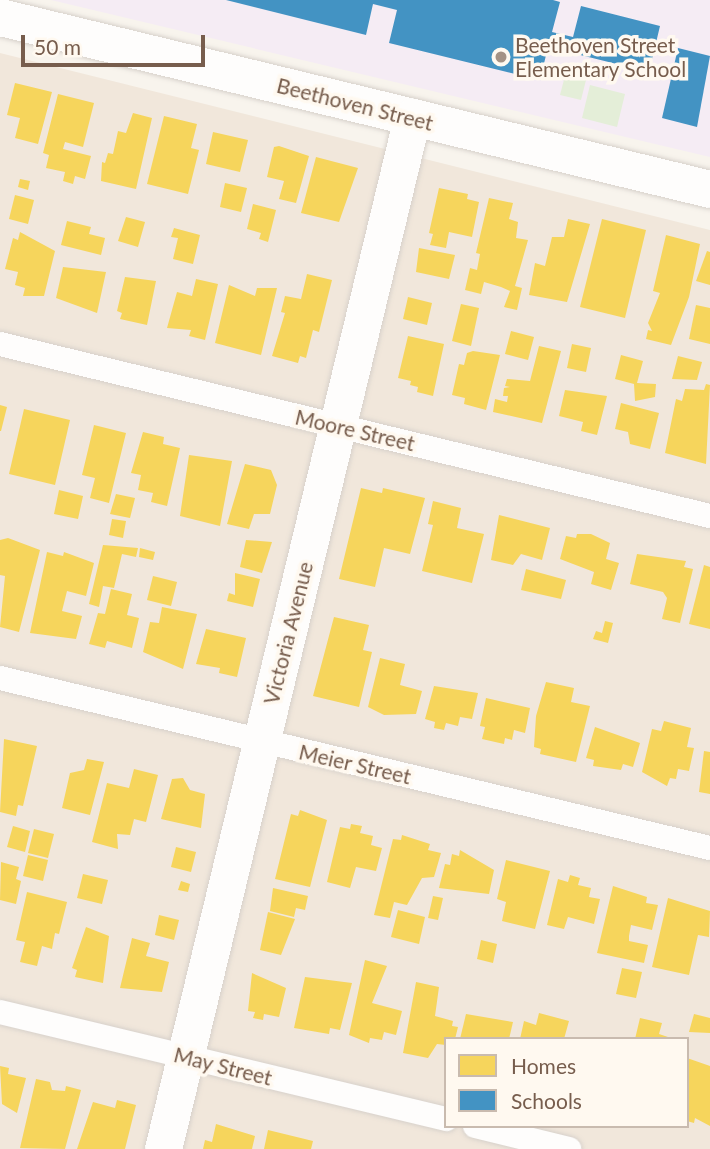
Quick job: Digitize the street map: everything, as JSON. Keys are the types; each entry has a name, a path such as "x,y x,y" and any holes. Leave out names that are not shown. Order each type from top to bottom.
{"street":[{"name":"Beethoven Street","path":"0,17 710,189"},
{"name":"Victoria Avenue","path":"163,1149 412,117"},
{"name":"Moore Street","path":"0,344 710,516"},
{"name":"Meier Street","path":"0,678 710,849"},
{"name":"May Street","path":"0,1012 444,1119"},
{"path":"483,1128 569,1149"}],"shaded area":[{"name":"Beethoven Street Elementary School","path":"51,0 710,0 710,157 655,144"},
{"path":"0,53 710,230 710,1149 0,1149"}],"green space":[{"path":"567,68 588,72 581,100 560,95"},
{"path":"590,85 625,94 617,127 582,118"}],"building: Homes":[{"path":"15,83 52,92 38,144 15,138 20,118 7,115"},
{"path":"58,94 94,103 83,147 65,142 63,149 91,156 85,179 75,176 73,184 63,181 65,172 46,168 49,155 43,153"},
{"path":"133,113 152,118 136,189 101,181 102,162 105,163 108,153 113,154 118,131 126,133"},
{"path":"164,116 197,124 191,148 199,150 188,194 147,184"},
{"path":"213,132 248,140 240,172 206,164"},
{"path":"279,146 309,156 296,203 279,199 284,181 267,177 274,147"},
{"path":"316,157 358,168 339,222 301,213"},
{"path":"20,179 30,181 28,190 18,187"},
{"path":"225,183 247,188 241,212 220,207"},
{"path":"439,188 468,194 467,199 479,202 472,237 449,232 446,248 430,245 433,234 429,233"},
{"path":"15,195 34,200 28,224 9,219"},
{"path":"489,198 513,203 509,219 518,222 516,238 528,240 515,286 522,288 517,310 504,307 510,291 501,287 484,282 481,294 465,290 470,268 477,270 480,254 476,253"},
{"path":"253,204 276,210 268,242 259,239 261,233 247,229"},
{"path":"126,217 145,222 138,247 118,241"},
{"path":"568,219 590,224 567,302 529,295 535,263 545,266 552,237 564,237"},
{"path":"602,219 646,230 625,318 580,307"},
{"path":"67,221 91,227 89,234 105,238 101,255 61,245"},
{"path":"174,228 200,235 193,264 173,259 178,238 171,237"},
{"path":"20,232 55,251 44,296 23,296 25,288 15,285 18,272 5,269 13,238 18,240"},
{"path":"666,235 700,244 689,297 671,345 646,339 648,330 652,331 648,323 660,293 653,291"},
{"path":"419,248 455,255 449,279 416,272"},
{"path":"707,251 710,252 710,285 696,281"},
{"path":"63,267 106,272 97,313 56,298"},
{"path":"307,274 332,280 319,332 313,330 306,358 300,356 298,363 272,356 285,313 281,312 285,296 301,299"},
{"path":"125,277 156,281 147,325 120,319 122,313 117,311"},
{"path":"196,279 218,284 205,340 189,336 191,330 167,328 177,292 192,296"},
{"path":"229,285 255,296 257,288 277,288 261,355 215,343"},
{"path":"408,297 432,303 427,325 403,319"},
{"path":"461,304 479,308 471,346 452,341"},
{"path":"696,305 710,308 710,344 689,339"},
{"path":"511,331 534,337 528,360 505,354"},
{"path":"408,336 444,344 433,396 417,392 418,387 410,385 411,381 398,378"},
{"path":"572,344 591,348 586,372 567,368"},
{"path":"539,346 561,351 542,423 493,412 495,399 507,402 508,396 503,396 504,388 510,387 505,386 507,379 530,381"},
{"path":"473,351 500,355 486,410 464,404 465,398 452,395 459,364 464,365 467,353"},
{"path":"621,355 643,361 637,383 656,384 655,397 635,401 634,384 615,379"},
{"path":"678,356 702,362 697,380 672,379"},
{"path":"706,384 710,385 706,464 665,453 676,399 682,401 685,389 704,390"},
{"path":"565,390 607,396 597,435 581,431 583,422 559,416"},
{"path":"621,403 659,413 650,449 630,444 628,432 615,429"},
{"path":"0,405 7,407 1,431 0,431"},
{"path":"24,409 70,420 55,485 9,474"},
{"path":"94,425 126,433 109,503 90,498 95,478 82,475"},
{"path":"143,432 164,437 163,444 180,448 167,506 151,502 153,493 138,490 141,475 131,473"},
{"path":"189,455 232,461 220,526 180,516"},
{"path":"245,464 271,470 277,485 270,514 254,514 249,529 227,524"},
{"path":"361,488 382,493 383,488 425,498 410,554 384,548 375,587 339,579"},
{"path":"59,490 83,496 78,519 54,514"},
{"path":"116,494 135,498 130,518 110,514"},
{"path":"433,501 461,508 457,528 484,534 472,583 422,571 433,525 428,524"},
{"path":"499,515 550,528 542,560 521,554 513,565 491,560"},
{"path":"112,519 126,521 123,538 109,535"},
{"path":"577,534 591,534 610,543 606,559 619,563 611,590 591,584 594,572 560,559 566,536 576,538"},
{"path":"8,538 40,550 19,632 0,627 5,576 0,575 0,540"},
{"path":"246,540 272,542 262,573 240,567"},
{"path":"103,545 138,548 136,557 122,554 114,588 103,586 99,607 89,604"},
{"path":"140,548 155,552 153,560 139,557"},
{"path":"47,552 63,556 64,552 94,563 86,596 67,591 62,611 82,616 76,639 30,633"},
{"path":"637,554 686,561 684,567 693,569 680,623 662,619 667,598 663,592 630,584"},
{"path":"704,565 710,567 710,629 689,624"},
{"path":"526,569 566,580 561,599 521,590"},
{"path":"235,573 260,579 253,607 227,601 229,593 235,595"},
{"path":"153,576 177,582 171,606 147,600"},
{"path":"111,589 132,594 127,615 139,618 132,648 107,641 105,648 89,644 98,613 105,614"},
{"path":"162,607 197,614 183,669 143,652 150,622 159,623"},
{"path":"334,617 369,625 363,650 372,652 359,707 313,696"},
{"path":"605,621 613,623 608,643 593,639 596,631 602,633"},
{"path":"206,629 246,638 237,677 219,673 220,668 196,664"},
{"path":"380,658 405,664 400,685 422,691 416,714 384,715 368,707"},
{"path":"546,682 574,688 571,702 590,706 576,762 540,754 541,749 534,747 536,716"},
{"path":"434,686 478,693 472,719 460,717 458,726 446,723 444,730 434,728 435,722 425,719"},
{"path":"486,698 530,708 525,733 514,730 512,740 505,738 504,744 482,739 485,727 480,726"},
{"path":"664,721 691,728 687,747 694,748 689,771 678,769 676,779 670,778 667,786 642,772 652,729 661,731"},
{"path":"595,727 640,743 633,767 623,764 621,770 593,766 594,760 586,758"},
{"path":"4,739 37,746 23,806 18,805 16,816 0,812"},
{"path":"704,751 710,752 710,794 699,792"},
{"path":"87,759 104,762 90,815 62,808 70,773 84,770"},
{"path":"134,769 158,775 146,822 134,819 130,835 117,834 118,849 92,842 107,783 129,788"},
{"path":"183,778 190,790 205,794 201,828 161,819 172,779"},
{"path":"300,810 327,820 310,887 275,879 291,814 298,816"},
{"path":"351,824 362,826 360,833 373,836 371,845 382,848 376,871 356,867 350,888 327,882 340,827 350,829"},
{"path":"13,826 30,831 25,852 7,847"},
{"path":"34,829 54,834 48,858 28,853"},
{"path":"402,835 430,844 428,850 441,853 434,877 422,878 407,905 394,902 390,918 374,915 393,839 401,840"},
{"path":"176,847 196,852 191,872 171,867"},
{"path":"460,850 494,870 489,894 439,888 445,864 450,865 452,854 459,856"},
{"path":"28,855 48,860 43,881 23,876"},
{"path":"506,860 550,871 535,929 502,921 506,902 497,899"},
{"path":"1,862 19,867 16,879 21,881 16,904 0,900"},
{"path":"83,874 108,880 102,904 77,898"},
{"path":"570,875 580,878 578,885 591,888 589,897 600,899 594,924 568,917 564,929 547,925 558,879 568,882"},
{"path":"181,881 190,884 188,892 178,890"},
{"path":"613,886 647,897 646,903 658,905 652,930 631,925 629,941 648,945 644,963 597,953"},
{"path":"273,888 308,896 305,910 296,908 294,917 270,911"},
{"path":"27,892 67,902 59,934 55,933 52,949 42,946 37,966 20,962 25,942 16,940"},
{"path":"433,896 443,898 438,920 428,918"},
{"path":"668,898 710,911 709,937 698,935 689,975 652,967"},
{"path":"398,910 425,917 419,944 391,937"},
{"path":"268,912 295,919 281,955 260,950"},
{"path":"159,915 179,920 174,940 155,935"},
{"path":"86,927 109,936 103,983 75,977 77,970 72,968"},
{"path":"132,938 150,943 146,956 169,962 162,992 120,988"},
{"path":"481,940 497,944 493,963 477,959"},
{"path":"365,960 387,966 372,1003 402,1011 396,1035 384,1032 382,1040 370,1038 369,1043 349,1035"},
{"path":"622,968 642,972 636,998 616,994"},
{"path":"252,973 286,988 279,1017 264,1014 263,1020 253,1018 255,1012 248,1011"},
{"path":"305,977 352,983 340,1030 330,1028 329,1034 294,1028"},
{"path":"416,982 439,987 435,1016 453,1021 452,1026 458,1027 456,1037 444,1037 444,1045 437,1044 428,1058 403,1053"},
{"path":"539,1013 569,1021 565,1037 520,1037 524,1021 536,1025"},
{"path":"466,1014 513,1022 509,1037 460,1037"},
{"path":"694,1014 710,1018 710,1033 689,1032"},
{"path":"640,1018 662,1023 659,1034 668,1037 635,1037"},
{"path":"689,1059 710,1066 710,1126 695,1118 694,1123 689,1122"},
{"path":"0,1066 9,1068 8,1074 26,1078 17,1113 2,1104"},
{"path":"36,1079 50,1082 52,1090 65,1091 66,1086 81,1090 65,1149 20,1148"},
{"path":"117,1100 136,1105 125,1149 77,1149 93,1102 115,1108"},
{"path":"216,1124 255,1136 252,1149 203,1149 205,1140 212,1142"},
{"path":"268,1130 313,1141 311,1149 264,1149"}],"building: Schools":[{"path":"226,0 553,0 560,2 552,32 573,37 581,6 660,26 649,72 548,47 540,80 389,43 397,10 373,4 366,35"},
{"path":"678,48 710,56 697,127 662,118"}],"place":[{"name":"Beethoven Street Elementary School","path":"501,57"}]}
